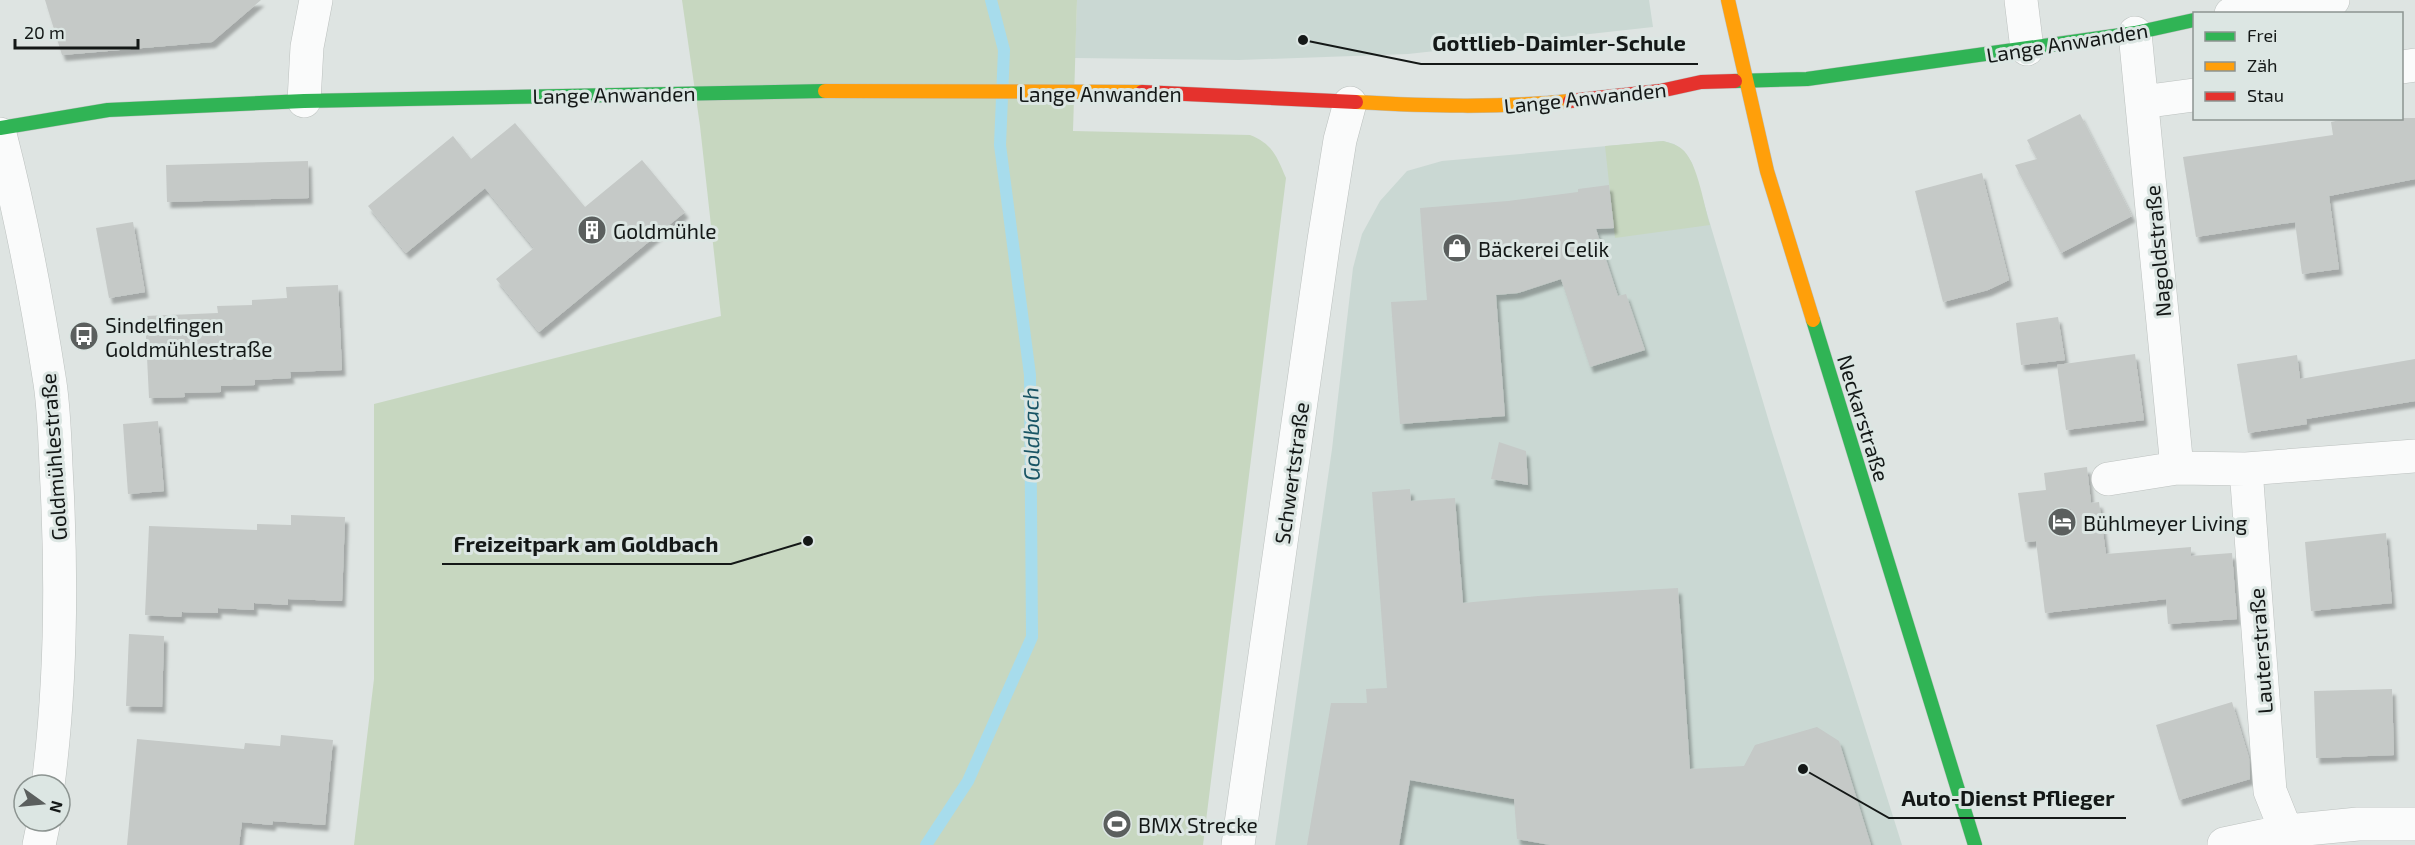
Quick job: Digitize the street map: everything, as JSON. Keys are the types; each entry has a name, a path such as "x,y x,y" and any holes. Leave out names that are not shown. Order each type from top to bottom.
{"street":[{"path":"304,101 307,47 316,0"},
{"name":"Neckarstraße","path":"1728,0 1767,171 1975,845"},
{"path":"2021,0 2027,49"},
{"path":"2246,12 2333,0"},
{"name":"Lange Anwanden","path":"0,128 108,110 304,101 770,91 1151,92 1350,103 1519,106 1659,91 1701,82 1808,79 2135,33 2193,20"},
{"name":"Nagoldstraße","path":"2135,33 2177,468"},
{"path":"2142,102 2193,95"},
{"name":"Schwertstraße","path":"1238,845 1324,240 1340,140 1350,103"},
{"name":"Goldmühlestraße","path":"0,134 19,208 33,279 54,423 61,629 50,773"},
{"path":"2108,479 2177,468 2246,469 2415,456"},
{"name":"Lauterstraße","path":"2246,469 2270,791 2286,831"},
{"path":"2224,844 2286,831 2358,834 2415,824"}],"shaded area":[{"path":"1077,0 1649,0 1653,27 1408,54 1239,60 1075,58"},
{"path":"1663,141 1674,144 1684,151 1692,163 1772,432 1902,845 1275,845 1332,449 1353,268 1362,234 1380,201 1407,171 1442,161"}],"green space":[{"path":"682,0 1077,0 1073,131 1250,135 1269,147 1277,158 1286,178 1203,845 354,845 374,679 374,404 721,316 700,126"},
{"path":"1663,141 1680,147 1689,157 1697,176 1710,225 1615,238 1605,146"}],"building":[{"path":"45,0 261,0 212,42 62,55"},
{"path":"2080,114 2132,216 2061,253 2015,165 2037,159 2027,140"},
{"path":"2415,118 2415,179 2329,196 2339,269 2302,274 2295,222 2196,237 2183,157 2333,135 2331,122"},
{"name":"Goldmühle","path":"515,123 585,207 642,160 685,212 539,332 496,279 534,248 485,188 406,253 368,206 453,136 471,159"},
{"path":"308,161 309,198 167,202 166,165"},
{"path":"1982,173 2009,280 1988,290 1943,302 1915,191"},
{"path":"1609,185 1614,228 1596,229 1618,296 1626,294 1645,350 1590,367 1561,279 1518,293 1496,295 1505,416 1400,424 1391,302 1427,300 1420,208 1508,201 1578,192 1578,189"},
{"path":"133,222 145,292 109,298 96,228"},
{"path":"338,285 342,370 290,372 291,378 255,380 255,385 221,386 221,392 184,393 185,397 149,398 145,316 218,313 217,306 252,305 252,300 287,298 286,287"},
{"path":"2058,317 2065,360 2021,365 2016,323"},
{"path":"2135,354 2144,420 2066,430 2057,365"},
{"path":"2297,355 2300,379 2415,359 2415,401 2306,419 2307,424 2248,433 2237,364"},
{"path":"158,421 164,491 128,494 123,424"},
{"path":"1499,442 1526,451 1528,485 1491,479"},
{"path":"2087,467 2091,503 2099,502 2106,554 2191,547 2191,556 2232,553 2237,619 2168,624 2166,599 2045,613 2036,541 2025,542 2018,493 2046,490 2044,473"},
{"path":"1410,489 1411,501 1455,498 1463,603 1678,588 1690,769 1744,766 1755,745 1817,727 1839,741 1871,845 1550,845 1517,839 1514,799 1410,780 1399,845 1307,845 1331,703 1367,703 1366,689 1387,688 1372,492"},
{"path":"291,515 345,517 342,601 288,599 288,605 254,603 254,610 218,608 218,613 182,612 181,617 145,615 149,526 257,530 257,524 291,525"},
{"path":"2386,533 2392,603 2311,611 2305,542"},
{"path":"129,634 164,636 162,707 126,706"},
{"path":"2392,689 2394,755 2316,758 2314,691"},
{"path":"2232,702 2249,758 2250,779 2179,800 2156,725"},
{"path":"281,735 333,740 325,825 273,821 272,825 242,822 239,845 127,845 137,739 244,749 245,743 280,746"}],"waterway":[{"name":"Goldbach","path":"926,845 968,781 1032,637 1030,375 1000,145 1004,50 991,0"}],"traffic: fast":[{"path":"1735,81 1807,79 2135,33 2193,20"},
{"path":"0,128 108,110 304,101 825,91"},
{"path":"1813,320 1975,845"}],"traffic: slow":[{"path":"1728,0 1767,171 1813,320"},
{"path":"825,91 1142,92"},
{"path":"1356,102 1463,106 1570,101"}],"traffic: jam":[{"path":"1570,101 1660,91 1701,82 1735,81"},
{"path":"1142,92 1356,102"}],"place":[{"name":"Gottlieb-Daimler-Schule","path":"1303,40"},
{"name":"Goldmühle","path":"592,230"},
{"name":"Bäckerei Celik","path":"1457,248"},
{"name":"Sindelfingen Goldmühlestraße","path":"84,336"},
{"name":"Bühlmeyer Living","path":"2062,522"},
{"name":"Freizeitpark am Goldbach","path":"808,541"},
{"name":"Auto-Dienst Pflieger","path":"1803,769"},
{"name":"BMX Strecke","path":"1117,824"}]}
